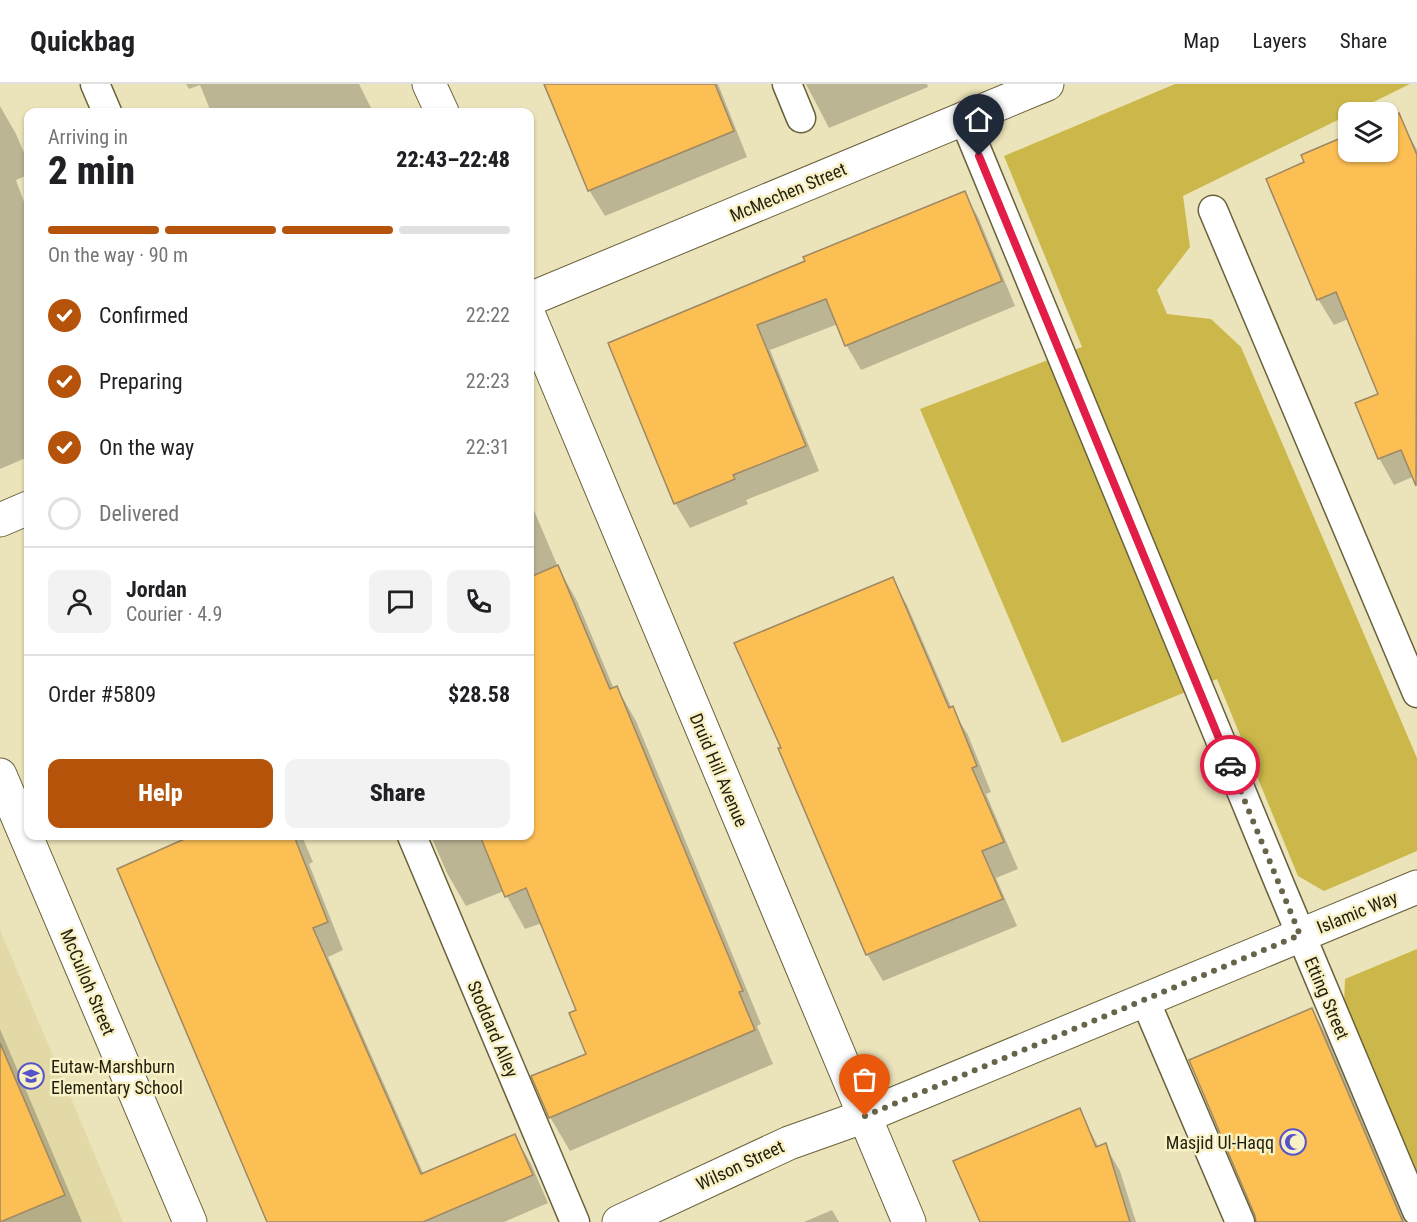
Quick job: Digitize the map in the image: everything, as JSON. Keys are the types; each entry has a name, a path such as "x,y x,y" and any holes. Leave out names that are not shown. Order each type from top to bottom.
{"main road":[{"path":"429,84 440,108"},
{"name":"McMechen Street","path":"534,298 1047,84"},
{"name":"Druid Hill Avenue","path":"534,328 909,1222"},
{"path":"0,520 24,510"},
{"name":"McCulloh Street","path":"0,775 24,831"},
{"name":"McCulloh Street","path":"28,840 190,1222"},
{"name":"Islamic Way","path":"865,1116 1417,887"},
{"name":"Wilson Street","path":"619,1222 789,1143 865,1116"}],"lane":[{"path":"95,84 105,108"},
{"path":"787,84 801,118"},
{"name":"Etting Street","path":"964,119 1300,935 1417,1211"},
{"path":"1213,210 1417,693"},
{"name":"Stoddard Alley","path":"414,840 575,1222"},
{"path":"1145,1000 1240,1222"}],"shaded area":[{"path":"1175,84 1410,84 1373,102 1338,102 1338,120 1183,196 1190,247 1157,290 1167,314 1211,319 1241,347 1417,758 1417,851 1324,891 1298,876 1217,679 1062,743 920,409 1082,347 1004,156"},
{"name":"Eutaw-Marshburn Elementary School","path":"0,930 123,1222 0,1222"},
{"path":"1417,949 1417,1179 1344,1005 1345,979"}],"building":[{"path":"544,84 715,84 734,131 588,191"},
{"path":"1398,113 1417,155 1416,486 1401,450 1378,459 1355,403 1378,394 1336,292 1317,300 1266,179 1304,162 1301,155 1338,139 1338,162 1398,162"},
{"path":"965,191 1002,281 845,346 826,299 757,325 806,446 733,475 735,479 674,504 608,343 805,261 803,257"},
{"path":"558,565 610,689 617,686 743,991 739,992 755,1030 549,1118 531,1076 586,1054 569,1013 576,1010 526,888 505,897 482,840 534,840 534,575"},
{"path":"893,577 949,708 953,706 977,766 972,768 1004,842 982,851 1003,899 866,955 778,748 781,748 734,643"},
{"path":"182,840 296,840 328,922 313,928 421,1174 515,1134 533,1175 423,1222 267,1222 117,869"},
{"name":"Masjid Ul-Haqq","path":"1312,1008 1403,1222 1256,1222 1189,1060"},
{"path":"0,1043 65,1195 0,1222"},
{"path":"1080,1108 1096,1147 1106,1143 1130,1222 980,1222 953,1161"}],"way so far":[{"path":"865,1116 1300,935 1230,765"}],"place":[{"name":"Eutaw-Marshburn Elementary School","path":"31,1076"},
{"name":"Masjid Ul-Haqq","path":"1293,1142"}],"route":[{"path":"979,156 1230,765"}]}
